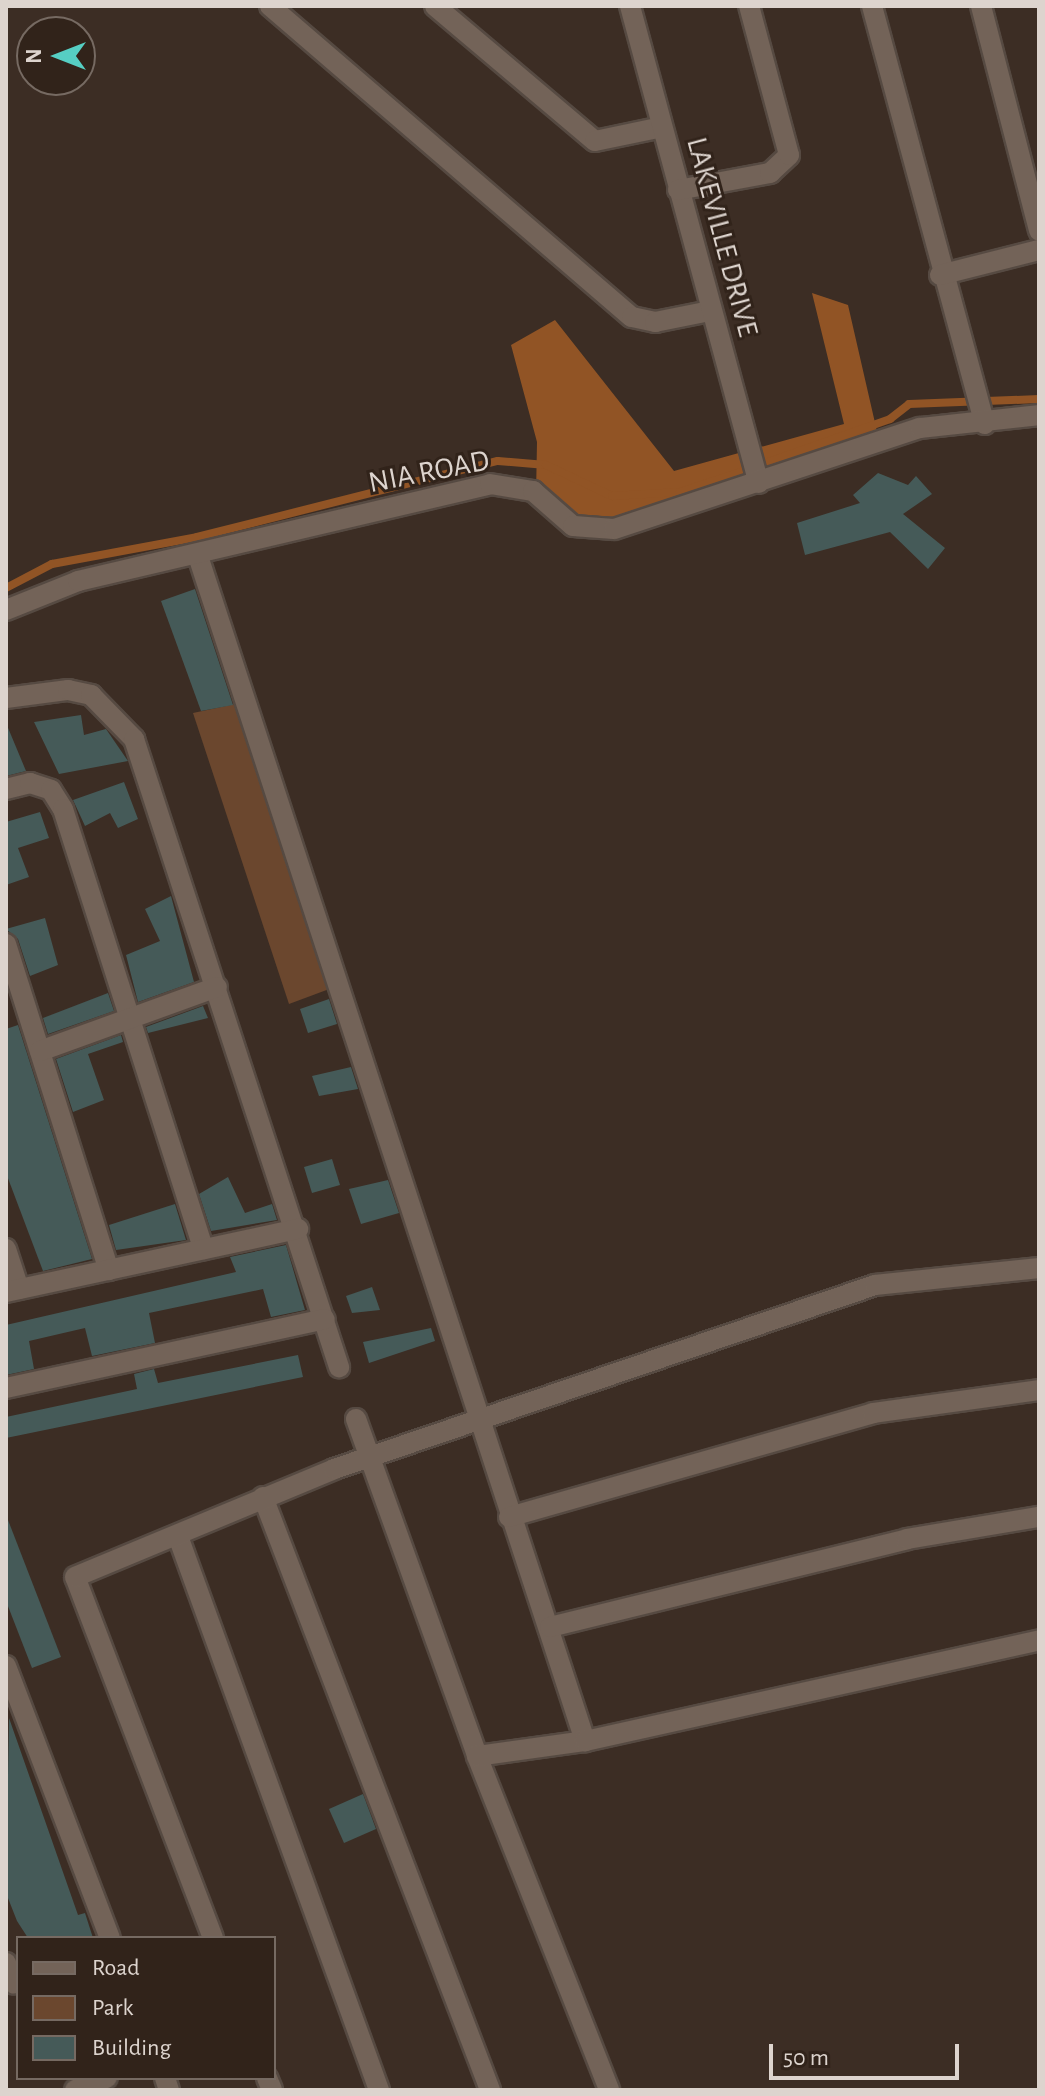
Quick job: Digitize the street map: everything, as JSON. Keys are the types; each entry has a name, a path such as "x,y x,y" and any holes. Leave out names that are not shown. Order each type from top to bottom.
{"street":[{"path":"270,6 632,317 655,322 710,311"},
{"path":"435,6 595,141 662,127"},
{"name":"LAKEVILLE DRIVE","path":"630,6 759,483"},
{"path":"678,190 770,173 789,155 749,6"},
{"path":"872,6 940,275 982,412"},
{"path":"981,6 1039,231"},
{"path":"940,275 1039,250"},
{"name":"NIA ROAD","path":"6,610 78,581 198,556 490,484 533,491 573,526 614,529 920,428 982,412 1039,415"},
{"path":"198,556 361,1039 478,1422 550,1627 585,1741"},
{"path":"6,698 68,690 91,695 134,739 298,1229 339,1367"},
{"path":"6,789 41,787 63,809 203,1249"},
{"path":"6,944 109,1270"},
{"path":"40,1051 217,987"},
{"path":"6,1249 13,1291 298,1229"},
{"path":"212,1936 75,1577 179,1539 263,1497 368,1457 875,1285 1039,1268"},
{"path":"6,1388 325,1319"},
{"path":"509,1517 873,1413 1039,1390"},
{"path":"356,1419 477,1756 609,2090"},
{"path":"263,1497 490,2090"},
{"path":"550,1627 907,1539 1039,1517"},
{"path":"179,1539 379,2090"},
{"path":"477,1756 585,1741 1039,1640"},
{"path":"6,1666 109,1936"},
{"path":"6,1963 13,1985"},
{"path":"75,2090 102,2080"}],"green space":[{"path":"240,703 340,985 289,1004 193,713"}],"shaded area":[{"path":"812,293 848,305 881,449 670,521 602,526 536,495 537,442 511,345 555,320 674,471 844,424"}],"building":[{"path":"878,473 908,485 916,476 932,494 903,514 945,548 928,569 890,532 805,555 797,523 860,503 853,495"},
{"path":"195,589 233,705 201,711 161,601"},
{"path":"81,715 84,735 106,729 128,761 59,774 34,722"},
{"path":"6,723 26,771 6,776"},
{"path":"124,782 138,819 118,828 110,813 85,826 73,800"},
{"path":"40,812 49,838 18,848 29,877 6,885 6,822"},
{"path":"171,896 194,982 138,1002 126,955 160,941 145,909"},
{"path":"45,918 58,965 30,976 18,939 6,929"},
{"path":"108,993 114,1011 48,1034 43,1018"},
{"path":"329,999 337,1024 308,1033 300,1009"},
{"path":"203,1006 208,1018 148,1033 146,1027"},
{"path":"18,1025 92,1259 43,1271 6,1173 6,1029"},
{"path":"121,1035 123,1042 88,1054 104,1100 73,1112 56,1059"},
{"path":"351,1067 358,1089 319,1096 312,1076"},
{"path":"332,1159 340,1185 312,1193 304,1167"},
{"path":"228,1177 245,1213 272,1204 277,1220 211,1231 199,1194"},
{"path":"388,1180 399,1213 361,1224 349,1189"},
{"path":"175,1204 186,1240 116,1250 109,1225"},
{"path":"286,1245 305,1310 271,1317 263,1289 149,1313 155,1343 92,1356 85,1328 29,1341 34,1369 6,1375 6,1325 236,1272 230,1257"},
{"path":"372,1287 380,1310 352,1313 346,1296"},
{"path":"431,1328 435,1341 369,1363 363,1342"},
{"path":"298,1355 303,1377 6,1438 6,1417 137,1389 134,1374 154,1369 158,1383"},
{"path":"8,1520 61,1657 32,1668 6,1601"},
{"path":"9,1718 78,1915 85,1913 92,1936 27,1936 6,1893"},
{"path":"363,1794 376,1829 344,1843 329,1809"}],"waterway":[{"path":"763,464 890,419 909,404 1039,399"},
{"path":"6,588 52,564 197,537 498,461 546,465 612,496 680,492 744,471"}]}
